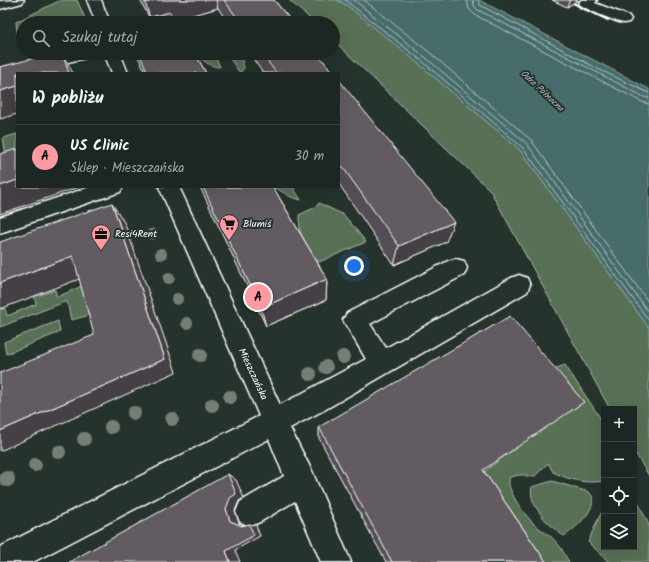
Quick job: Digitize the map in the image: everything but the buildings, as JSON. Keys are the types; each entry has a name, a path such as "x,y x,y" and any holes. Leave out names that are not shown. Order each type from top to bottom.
{"street":[{"path":"0,5 17,0"},
{"path":"94,0 100,16"},
{"path":"590,0 585,4 624,19"},
{"path":"0,73 58,60"},
{"path":"115,60 120,72"},
{"path":"0,225 110,188"},
{"name":"Mieszczańska","path":"169,188 302,481 336,562"},
{"path":"382,363 355,320 456,268"},
{"path":"2,562 316,400 519,285"},
{"path":"250,512 302,481"}],"green space":[{"path":"61,0 77,0 84,16 28,16"},
{"path":"289,0 337,0 348,6 520,150 649,328 649,476 637,456 637,406 608,406 490,190 340,47 340,16 307,16"},
{"path":"202,60 217,60 220,67 216,67"},
{"path":"231,60 242,60 244,68 239,72"},
{"path":"16,134 16,152 6,156 3,138"},
{"path":"276,188 294,188 301,200 291,197"},
{"path":"319,203 344,215 366,242 319,262 308,252 305,247 301,235 299,215 316,207"},
{"path":"82,286 90,315 71,320 67,301 0,327 0,310 5,308 7,316 36,304 34,297 55,290 57,297"},
{"path":"58,321 60,332 6,354 4,342"},
{"path":"565,365 601,420 601,481 584,482 565,477 553,472 548,463 535,476 527,477 527,475 519,475 510,477 510,488 516,501 525,514 533,523 555,540 569,562 530,562 474,479 564,412 551,370"},
{"path":"552,481 589,492 592,497 593,503 586,516 575,528 564,536 541,515 536,508 531,494 532,487"},
{"path":"637,500 649,525 649,562 609,562 588,542 601,514 601,550 637,550"}],"water":[{"name":"Odra Północna","path":"337,0 479,0 649,89 649,328 520,150 419,64 348,6"}],"railway":[{"path":"573,3 608,20"}],"place":[{"name":"Blumiś","path":"229,241"},
{"name":"Resi4Rent","path":"101,251"},
{"name":"US Clinic","path":"258,297"}]}
